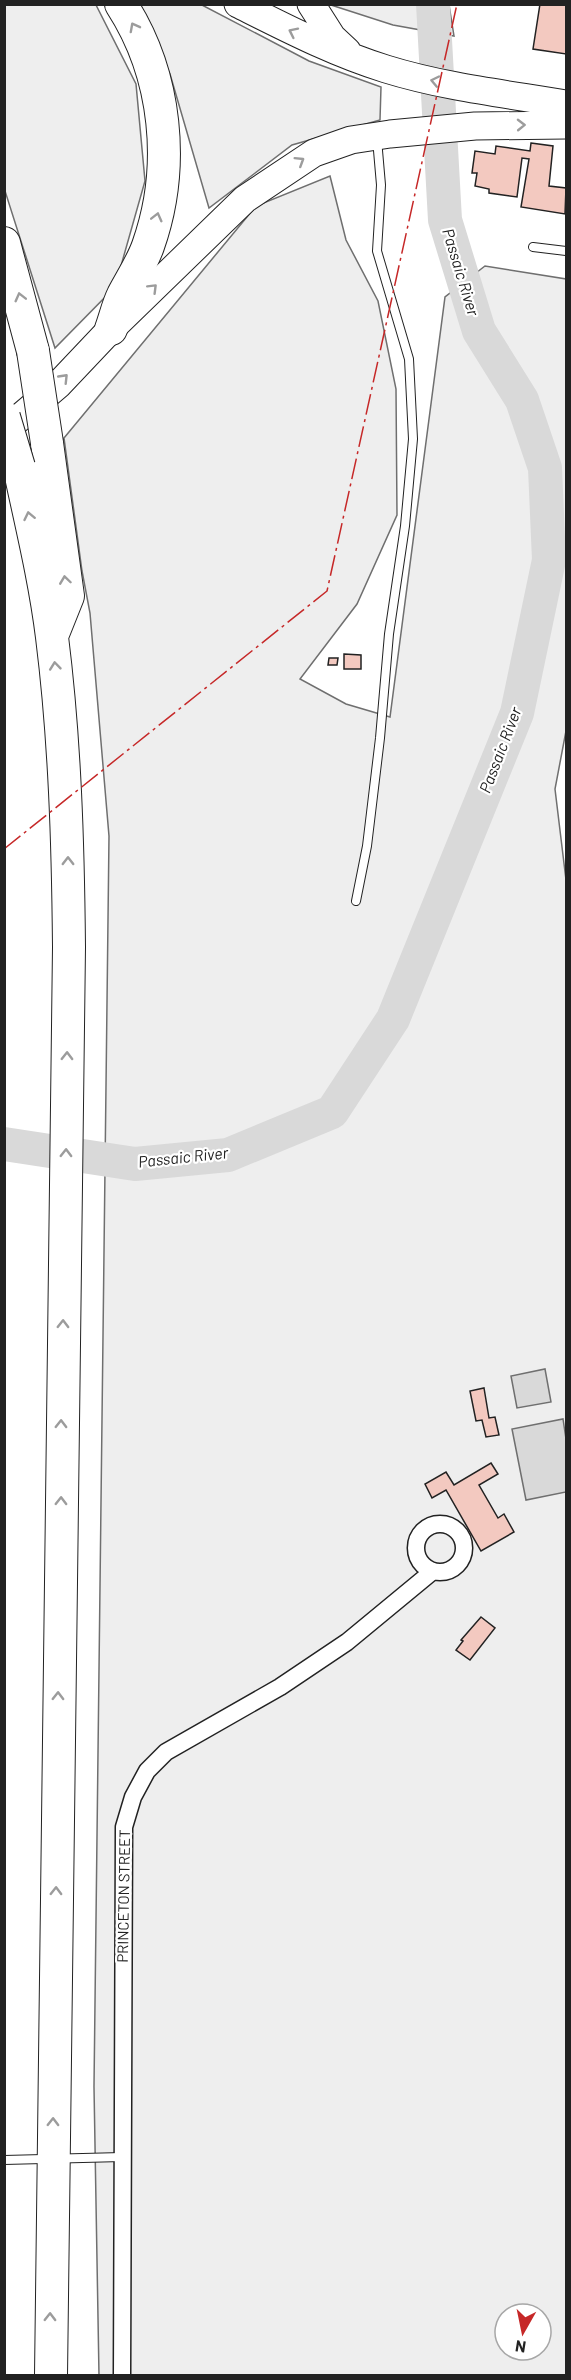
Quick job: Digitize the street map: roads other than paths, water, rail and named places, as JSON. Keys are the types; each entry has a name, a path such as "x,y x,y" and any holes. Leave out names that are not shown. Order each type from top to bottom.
{"highway":[{"path":"111,329 123,296 148,248 159,210 164,164 161,110 151,70 139,37 121,4"},
{"path":"4,243 33,351 68,596 52,636"},
{"path":"4,417 19,467 52,636 62,739 68,842 67,1114 51,2376"}],"main road":[{"path":"238,4 301,36 387,69 483,91 567,104"},
{"path":"311,4 332,37 354,58"},
{"path":"4,431 58,385 111,329 245,199 314,153 351,140 383,135 475,126 567,125"}],"street":[{"name":"PRINCETON STREET","path":"122,2376 124,1827 134,1797 147,1772 166,1752 280,1687 347,1642 433,1571"}],"lane":[{"path":"356,901 367,846 389,634 405,526 413,439 409,358 377,251 383,135"},
{"path":"532,247 567,251"},
{"path":"4,2160 122,2157"}],"waterway":[{"name":"Passaic River","path":"4,1144 135,1164 228,1155 332,1112 393,1019 517,713 549,560 545,468 522,400 479,331 445,220 433,4"}]}
